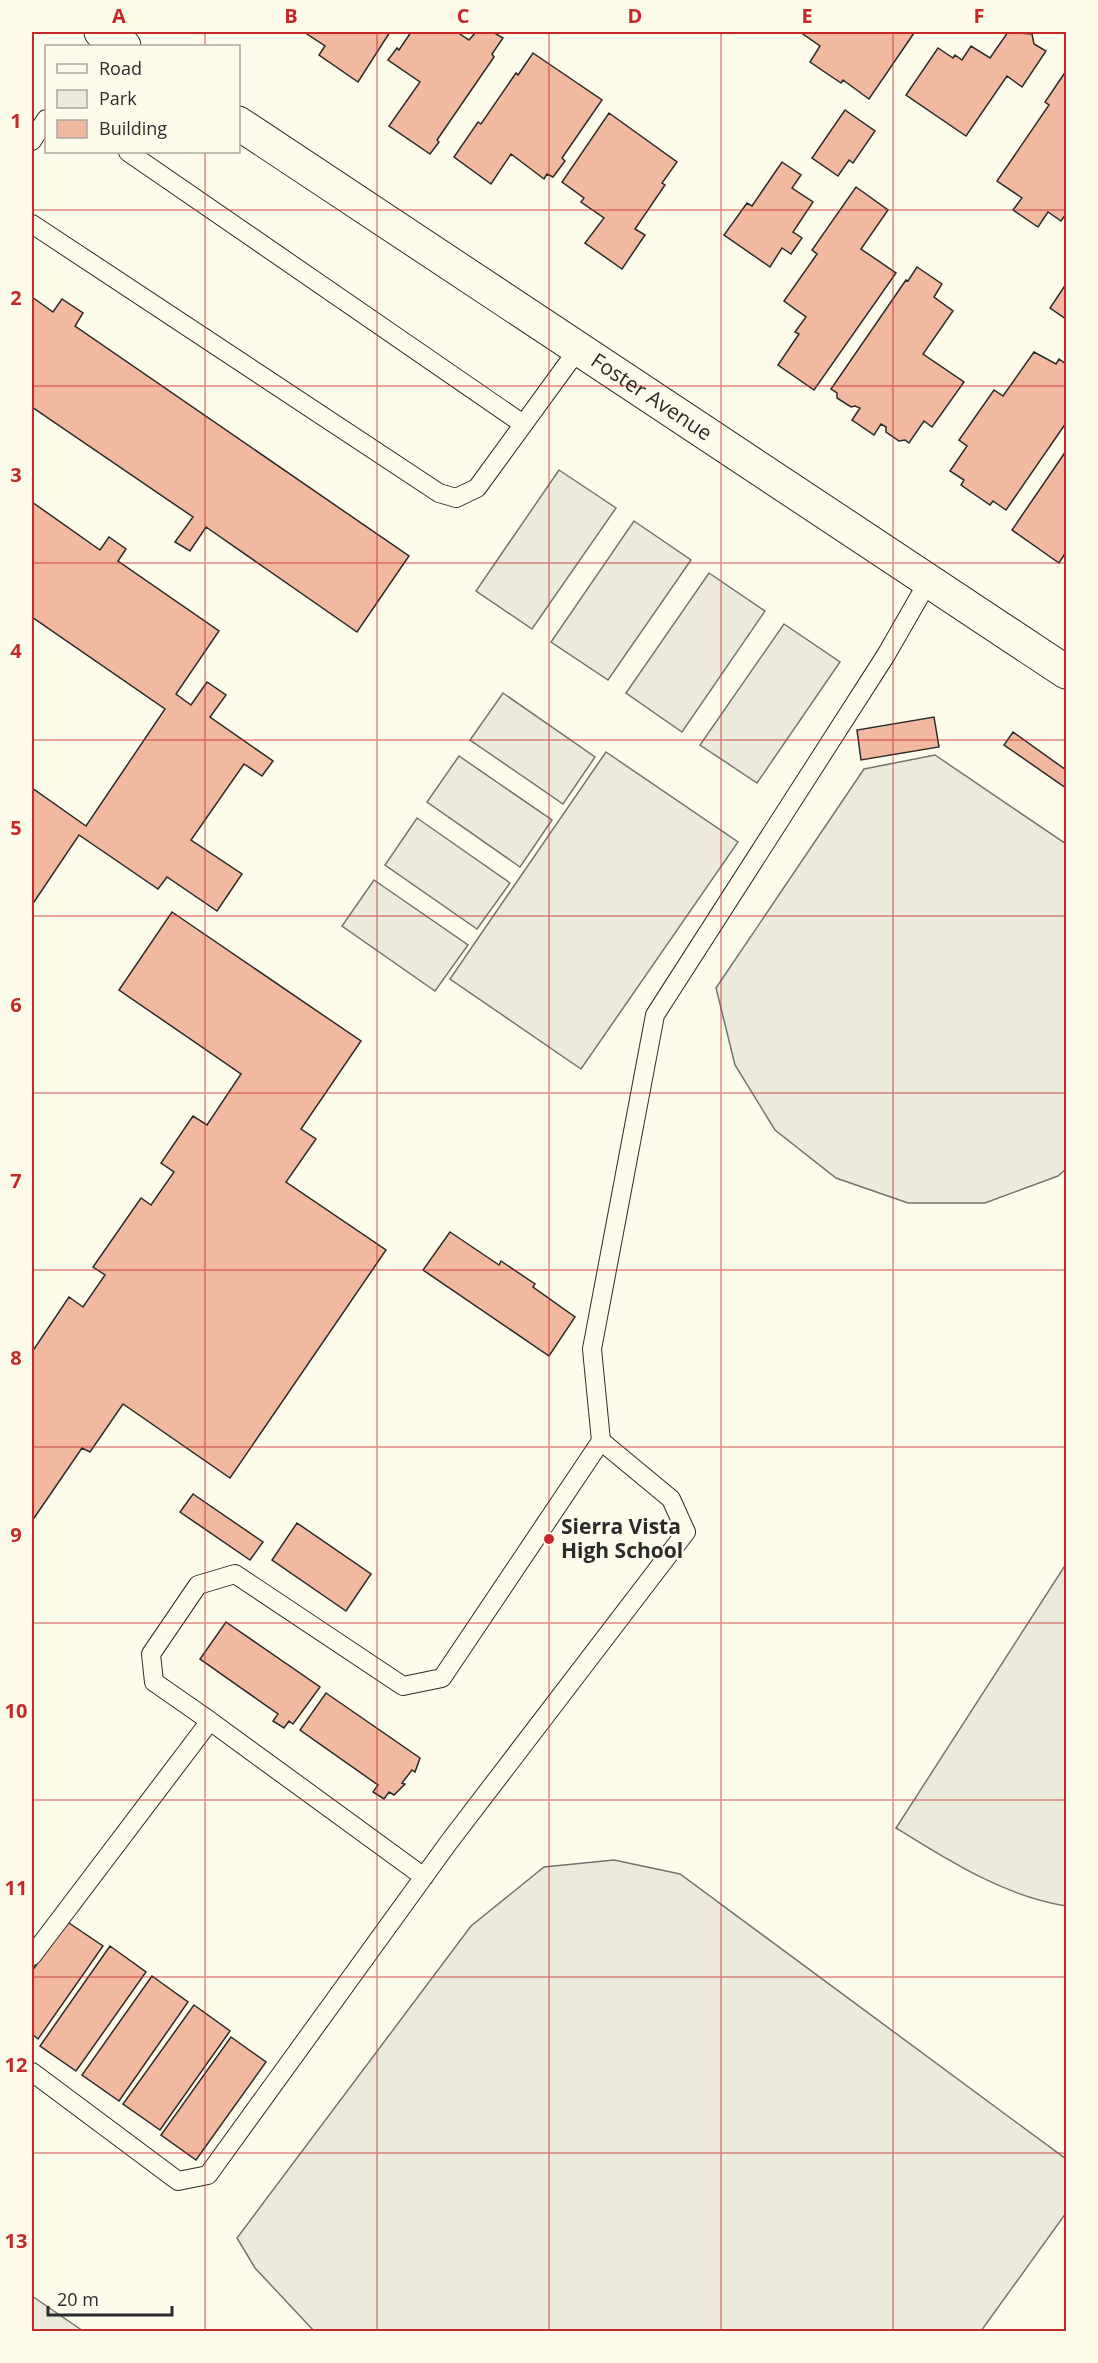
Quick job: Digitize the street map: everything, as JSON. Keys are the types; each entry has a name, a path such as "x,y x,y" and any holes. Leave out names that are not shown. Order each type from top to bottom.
{"street":[{"name":"Foster Avenue","path":"240,124 1066,672"}],"lane":[{"path":"32,141 45,121"},
{"path":"129,153 524,424"},
{"path":"32,224 439,494 456,498 477,488 579,348"},
{"path":"424,1877 154,1682 151,1654 198,1585 235,1574 403,1686 442,1678 601,1441 592,1349 655,1015 886,655 929,580"},
{"path":"32,2072 178,2181 208,2175 448,1842 687,1532 671,1500 601,1441"},
{"path":"32,1956 210,1721"}],"green space":[{"path":"559,470 616,508 532,629 476,591"},
{"path":"634,521 691,560 608,680 551,642"},
{"path":"709,573 765,611 682,732 626,693"},
{"path":"784,624 840,662 757,783 700,745"},
{"path":"503,693 595,757 563,804 470,740"},
{"path":"606,752 738,842 581,1069 450,979"},
{"path":"935,755 1066,844 1066,1169 1058,1176 985,1203 908,1203 836,1178 775,1130 735,1065 716,988 864,769"},
{"path":"459,756 552,820 520,867 427,802"},
{"path":"417,818 510,883 477,929 385,865"},
{"path":"374,880 468,945 435,991 342,926"},
{"path":"1066,1564 1066,1906 999,1886 957,1865 896,1828"},
{"path":"614,1860 680,1874 1066,2159 1066,2213 981,2331 314,2331 255,2268 237,2238 471,1926 544,1867"},
{"path":"32,2296 83,2331 32,2331"}],"building":[{"path":"304,32 390,32 358,82 319,55 325,46"},
{"path":"411,32 457,32 469,40 476,32 493,32 503,38 492,54 494,57 437,140 439,142 430,154 389,126 420,82 388,60 397,48 399,50"},
{"path":"800,32 914,33 869,99 843,80 841,83 810,62 820,46"},
{"path":"1008,32 1032,34 1034,44 1046,51 1022,87 1007,76 966,136 906,95 938,48 953,58 955,55 962,60 971,46 990,58"},
{"path":"533,53 602,100 562,158 565,161 553,177 547,174 544,179 511,154 491,184 454,157 478,122 481,124 516,73 518,75"},
{"path":"1066,71 1066,214 1061,221 1048,212 1038,227 1013,210 1022,198 997,181 1049,105 1045,102"},
{"path":"845,110 875,131 853,163 849,160 838,176 812,158"},
{"path":"609,113 677,162 662,183 665,185 635,229 645,235 622,269 585,243 604,218 581,202 584,198 562,182"},
{"path":"782,162 801,175 792,188 813,202 793,232 802,238 791,254 782,248 770,267 724,235 747,203 752,206"},
{"path":"856,187 888,210 861,249 896,273 814,390 778,365 799,334 795,332 806,317 784,301 817,254 812,250"},
{"path":"917,267 942,284 934,297 953,311 923,354 964,382 932,427 924,421 909,443 905,440 899,441 886,432 886,427 881,424 874,435 852,420 860,408 851,407 837,398 837,393 831,389"},
{"path":"1066,284 1066,319 1050,308"},
{"path":"32,297 53,312 62,299 83,313 75,326 409,556 357,632 206,527 190,551 175,542 193,517 32,407"},
{"path":"1034,352 1056,364 1059,359 1066,364 1066,423 1006,510 993,501 990,505 961,485 964,480 950,471 967,446 959,440 994,390 1003,396"},
{"path":"1066,451 1066,552 1059,563 1012,530"},
{"path":"32,502 100,550 109,537 126,549 118,561 219,631 176,694 191,705 207,682 226,695 210,717 273,761 262,776 244,764 191,840 242,874 217,911 167,877 158,889 79,835 32,905 32,788 86,826 165,709 32,617"},
{"path":"934,717 939,747 861,760 857,730"},
{"path":"1013,732 1066,770 1066,788 1004,745"},
{"path":"172,912 361,1041 301,1129 316,1139 286,1182 386,1250 230,1478 123,1404 90,1452 82,1448 32,1521 32,1352 69,1297 83,1307 105,1275 93,1267 141,1198 151,1205 174,1172 161,1163 193,1116 207,1125 241,1074 119,990"},
{"path":"450,1232 499,1265 501,1261 535,1284 533,1287 575,1317 549,1356 423,1270"},
{"path":"193,1494 263,1542 250,1560 180,1512"},
{"path":"297,1523 371,1574 346,1611 272,1560"},
{"path":"226,1622 320,1687 293,1724 289,1721 284,1728 273,1721 278,1714 200,1659"},
{"path":"326,1693 420,1758 415,1772 412,1770 402,1783 405,1784 394,1795 389,1792 384,1799 373,1792 378,1785 300,1730"},
{"path":"66,1921 103,1946 38,2039 32,2034 32,1971"},
{"path":"110,1946 146,1972 76,2071 40,2046"},
{"path":"152,1976 188,2002 119,2101 82,2075"},
{"path":"194,2005 230,2031 160,2130 123,2104"},
{"path":"231,2037 266,2062 196,2160 161,2135"}],"place":[{"name":"Sierra Vista High School","path":"549,1539"}]}
